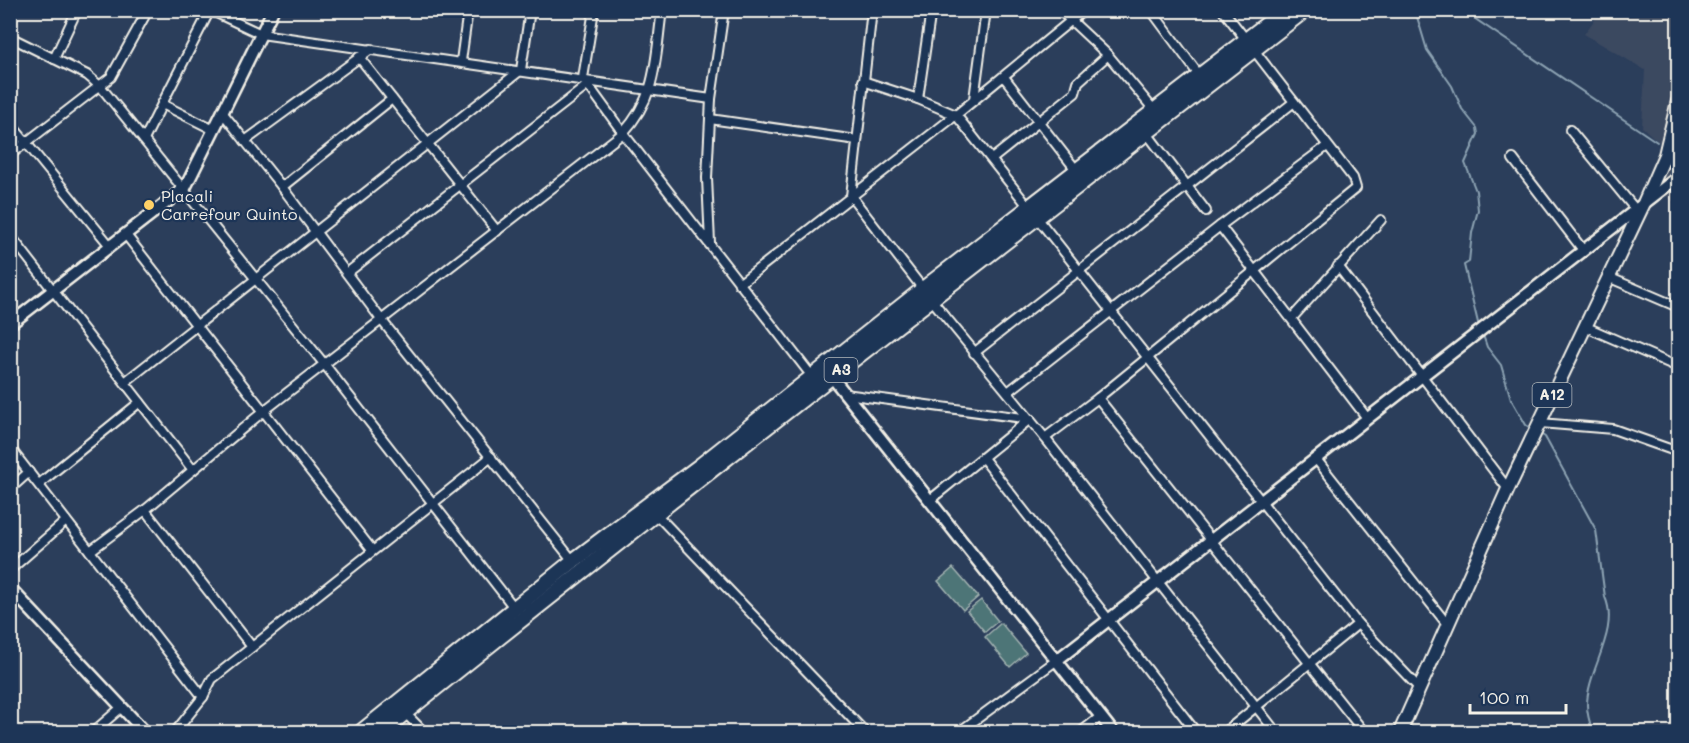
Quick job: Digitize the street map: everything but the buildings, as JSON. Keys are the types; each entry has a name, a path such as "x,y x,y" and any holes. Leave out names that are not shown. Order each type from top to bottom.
{"highway":[{"name":"A3","path":"361,732 400,709 519,614 657,515 927,294 1034,212 1146,132 1249,46 1285,10"},
{"name":"A3","path":"1034,212 1077,171 1199,75 1305,10"},
{"name":"A3","path":"519,614 573,561 817,382 832,377 927,294"},
{"name":"A3","path":"381,732 400,709"}],"main road":[{"name":"A12","path":"1400,732 1508,489 1665,155 1678,101"}],"street":[{"path":"54,59 77,10"},
{"path":"10,155 100,87 121,64 148,10"},
{"path":"144,140 210,10 261,34 461,61 586,82 651,89 711,99"},
{"path":"10,324 185,188 273,10"},
{"path":"461,61 468,10"},
{"path":"125,382 521,70 530,10"},
{"path":"594,10 586,82 739,284 817,382"},
{"path":"90,551 145,510 265,410 383,322 623,133 639,115 651,89 662,10"},
{"path":"710,245 707,178 711,99 724,10"},
{"path":"872,10 851,196 1276,732"},
{"path":"918,99 931,10"},
{"path":"974,99 986,10"},
{"path":"1060,10 1108,55 1154,110"},
{"path":"739,284 956,115 1084,10"},
{"path":"1151,10 1199,75"},
{"path":"1045,438 1098,399 1356,188 1353,178 1223,10"},
{"path":"10,36 87,75 100,87 185,188 519,614"},
{"path":"245,141 371,49"},
{"path":"992,159 1075,93 1078,82 1108,55"},
{"path":"359,57 497,231"},
{"path":"1004,76 1077,171"},
{"path":"863,81 918,99 956,115 1358,624 1419,688"},
{"path":"347,273 586,82"},
{"path":"282,187 392,99"},
{"path":"974,352 1294,102"},
{"path":"162,104 214,130"},
{"path":"222,112 282,187 383,322 573,561"},
{"path":"710,119 857,140"},
{"path":"10,123 111,247"},
{"path":"1570,130 1640,206"},
{"path":"1146,132 1206,211"},
{"path":"1008,392 1220,226 1327,146"},
{"path":"1513,159 1582,250"},
{"path":"959,732 1211,542 1678,177"},
{"path":"1292,318 1381,220"},
{"path":"1220,226 1367,418"},
{"path":"10,235 193,470"},
{"path":"126,235 265,410 372,550"},
{"path":"1338,266 1508,489"},
{"path":"1608,277 1678,307"},
{"path":"1584,326 1678,366"},
{"path":"832,377 1113,732"},
{"path":"845,394 1030,419"},
{"path":"1098,399 1307,665 1364,732"},
{"path":"39,484 140,402"},
{"path":"930,500 1030,419"},
{"path":"1540,423 1613,429 1678,452"},
{"path":"10,448 203,697"},
{"path":"175,732 203,697 212,679 491,457"},
{"path":"983,458 1196,732"},
{"path":"1316,459 1447,624"},
{"path":"10,489 29,472"},
{"path":"145,510 252,647"},
{"path":"657,515 865,732"},
{"path":"10,570 66,521"},
{"path":"11,588 146,732"},
{"path":"1225,732 1358,624"},
{"path":"93,732 122,707"},
{"path":"400,709 424,732"},
{"path":"1080,732 1100,717"}],"shaded area":[{"path":"1601,11 1678,11 1678,205 1654,187 1665,148 1642,127 1645,70 1584,34"}],"green space":[{"path":"953,568 978,597 963,610 938,581"},
{"path":"981,600 998,621 985,632 967,611"},
{"path":"1001,623 1026,653 1010,667 985,637"}],"waterway":[{"path":"1415,10 1427,50 1452,86 1462,109 1477,128 1478,134 1465,163 1476,191 1478,210 1472,233 1469,262 1464,265 1479,327"},
{"path":"1462,10 1657,142"},
{"path":"1482,332 1487,347 1501,365 1511,399 1526,425 1532,429"},
{"path":"1539,433 1545,437 1596,530 1609,623 1588,692 1587,705 1593,732"}],"place":[{"name":"Placali Carrefour Quinto","path":"149,205"}]}
